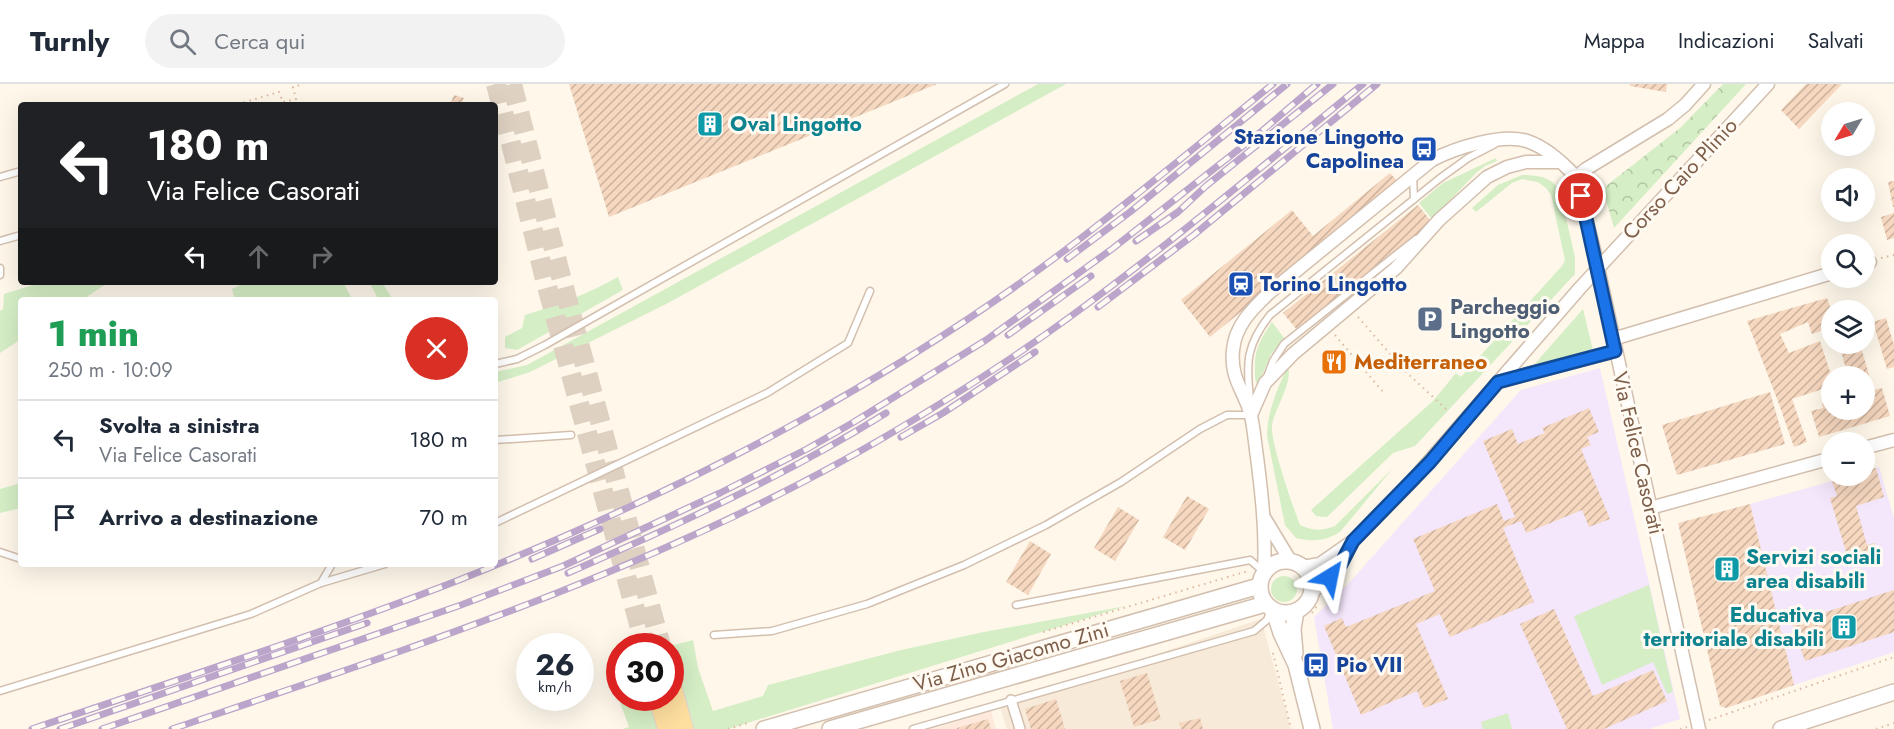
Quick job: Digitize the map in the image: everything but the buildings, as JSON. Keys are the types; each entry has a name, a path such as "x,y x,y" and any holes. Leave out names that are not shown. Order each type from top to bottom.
{"main road":[{"path":"663,711 668,729"},
{"path":"678,711 683,729"}],"street":[{"path":"1296,665 1270,608 1260,594 1265,519 1251,415 1238,386 1233,366 1236,336 1252,309 1432,160 1473,144 1516,139 1533,143 1560,162 1576,177 1668,119 1685,105 1704,84"},
{"name":"Corso Caio Plinio","path":"1297,564 1320,564 1353,541 1430,462 1598,269 1768,84"},
{"path":"1251,415 1265,383 1293,354 1346,302 1396,268 1439,220 1486,177 1507,167 1526,162 1560,162"},
{"name":"Via Felice Casorati","path":"1576,177 1698,726"},
{"path":"1498,382 1821,277"},
{"path":"1875,445 1894,440"},
{"path":"1650,508 1821,461"},
{"path":"1265,519 1297,564 1310,578 1311,592 1308,600 1296,611 1283,613 1270,608"},
{"name":"Corso Caio Plinio","path":"1311,592 1327,580 1341,564 1353,541"},
{"path":"1262,579 1275,563 1284,561 1297,564"},
{"name":"Via Zino Giacomo Zini","path":"764,729 1262,579"},
{"name":"Via Zino Giacomo Zini","path":"830,729 1270,608"},
{"path":"1296,611 1293,629 1296,665 1312,729"},
{"path":"1782,729 1894,692"},
{"path":"1011,700 1020,729"}],"lane":[{"path":"498,363 517,359 545,345 1005,84"},
{"path":"714,635 772,631 867,603 964,565 1065,514 1121,482 1200,429 1227,415 1251,415 1247,374 1250,348 1258,331 1270,315 1468,158 1501,140"},
{"path":"0,177 18,172"},
{"path":"1413,175 1414,199"},
{"path":"0,241 18,236"},
{"path":"0,268 0,275"},
{"path":"498,522 767,393 828,356 848,343 870,291"},
{"path":"498,440 571,435"},
{"path":"0,552 18,558"},
{"path":"1016,605 1250,560 1262,579"},
{"path":"321,583 330,567"},
{"path":"0,691 251,614 321,583 375,567"},
{"path":"913,729 1254,631 1267,620 1270,608"}],"path":[{"path":"245,102 279,92 283,102 296,99 293,87 303,84"},
{"path":"1304,286 1346,302 1405,371 1447,410"},
{"path":"1272,650 1291,729"},
{"path":"1680,729 1698,726 1894,657"},
{"path":"1876,729 1894,723"}],"shaded area":[{"path":"1600,368 1680,719 1649,729 1333,729 1314,617 1349,583 1521,390"},
{"path":"1879,467 1894,518 1894,652 1794,685 1750,504 1821,484 1821,486 1875,486 1875,468"},
{"path":"1261,619 1291,729 1007,729 1000,707"},
{"path":"991,711 996,729 933,729"}],"green space":[{"path":"1038,84 1066,84 668,303 530,372 498,382 498,371 527,365"},
{"path":"1723,84 1746,84 1614,228 1604,193 1606,186 1680,128"},
{"path":"1496,158 1497,161 1477,172 1432,219 1419,203 1443,183"},
{"path":"1522,175 1549,180 1560,192 1575,257 1575,274 1415,446 1393,453 1327,517 1316,516 1311,510 1433,401 1456,373 1461,377 1562,266 1565,260 1551,195 1538,182 1522,179 1512,183 1476,212 1472,208 1498,185"},
{"path":"618,277 623,290 517,350 505,348 505,337 522,328 525,315 573,299"},
{"path":"33,285 104,285 86,297 18,297 18,341 0,353 0,311 3,309 4,294"},
{"path":"240,285 345,285 351,297 234,297 232,289"},
{"path":"371,285 384,285 391,297 377,297"},
{"path":"1583,309 1593,351 1533,366"},
{"path":"1272,322 1285,339 1271,354 1258,385 1255,377 1257,349"},
{"path":"1288,366 1288,380 1274,418 1272,433 1300,525 1317,530 1335,526 1393,468 1341,531 1320,540 1296,538 1285,525 1267,436 1271,409"},
{"path":"18,484 18,509 0,513 0,489"},
{"path":"1284,576 1293,580 1297,589 1293,598 1284,602 1275,598 1271,589 1275,580"},
{"path":"1649,585 1673,692 1667,694 1653,662 1602,685 1574,616"},
{"path":"1126,606 728,729 694,729 684,694 684,642 693,640 698,668 713,711 763,696 768,685 901,650"},
{"path":"623,711 661,711 666,729 623,729 629,727"},
{"path":"1508,713 1512,729 1483,729 1481,722"}],"tunnel":[{"path":"496,84 545,279 641,633"},
{"path":"512,84 560,273 657,633"}],"railway":[{"path":"498,564 627,508 711,468 830,404 900,363 969,319 1094,228 1273,84"},
{"path":"1067,259 1130,212 1287,84"},
{"path":"102,729 461,605 563,566 720,493 807,449 986,340 1112,249 1262,131 1317,84"},
{"path":"1136,241 1178,212 1206,186 1333,84"},
{"path":"172,729 445,635 624,566 712,527 883,438 999,366 1105,291 1363,84"},
{"path":"1098,307 1195,234 1377,84"},
{"path":"1008,335 1091,276"},
{"path":"901,437 943,413 1035,352"},
{"path":"568,573 770,479 886,413"},
{"path":"532,559 600,529"},
{"path":"32,729 297,640 490,567"},
{"path":"60,729 367,623"}],"place":[{"name":"Oval Lingotto","path":"710,124"},
{"name":"Stazione Lingotto Capolinea","path":"1424,149"},
{"name":"Torino Lingotto","path":"1241,284"},
{"name":"Parcheggio Lingotto","path":"1430,319"},
{"name":"Mediterraneo","path":"1334,362"},
{"name":"Servizi sociali area disabili","path":"1727,569"},
{"name":"Educativa territoriale disabili","path":"1844,627"},
{"name":"Pio VII","path":"1316,665"}],"route":[{"path":"1330,577 1341,564 1353,541 1430,462 1498,382 1615,351 1581,196"}]}
